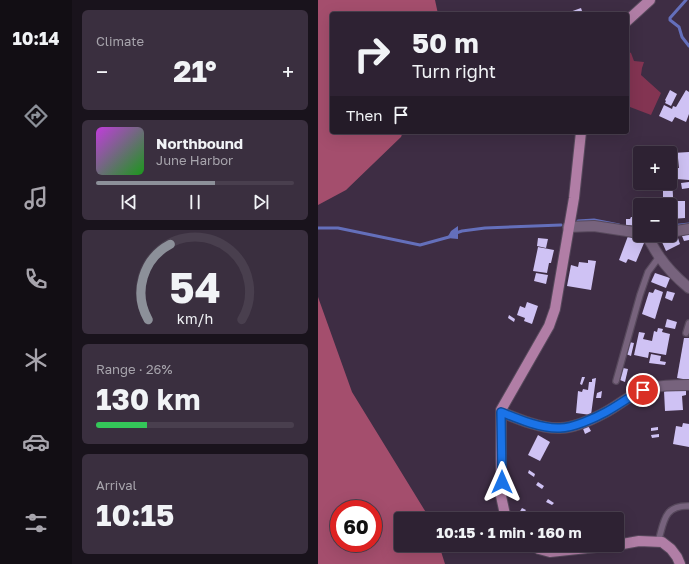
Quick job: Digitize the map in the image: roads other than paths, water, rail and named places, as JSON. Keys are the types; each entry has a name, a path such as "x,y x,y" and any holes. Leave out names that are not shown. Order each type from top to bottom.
{"main road":[{"path":"629,19 650,0"},
{"path":"505,512 502,496 501,412 549,326 555,309 574,198 581,134"},
{"path":"624,544 639,541 662,542 671,549 680,564"}],"street":[{"path":"568,227 594,226 633,233"},
{"path":"677,231 689,229"},
{"path":"651,242 659,257 678,279 689,288"},
{"path":"501,412 525,421 549,427 561,428 574,425 599,415 643,390 667,385 689,385"}],"lane":[{"path":"616,381 648,272 659,257"},
{"path":"686,333 689,323"},
{"path":"658,542 666,514 672,510 689,506"}],"water":[{"path":"458,226 458,239 447,238 451,231"}],"waterway":[{"path":"686,0 670,18 670,20 679,27 682,37 689,46"},
{"path":"578,221 594,220 619,225"},
{"path":"677,225 689,224"},
{"path":"456,233 485,228 561,225"},
{"path":"318,228 338,228 420,245 449,237"}]}
